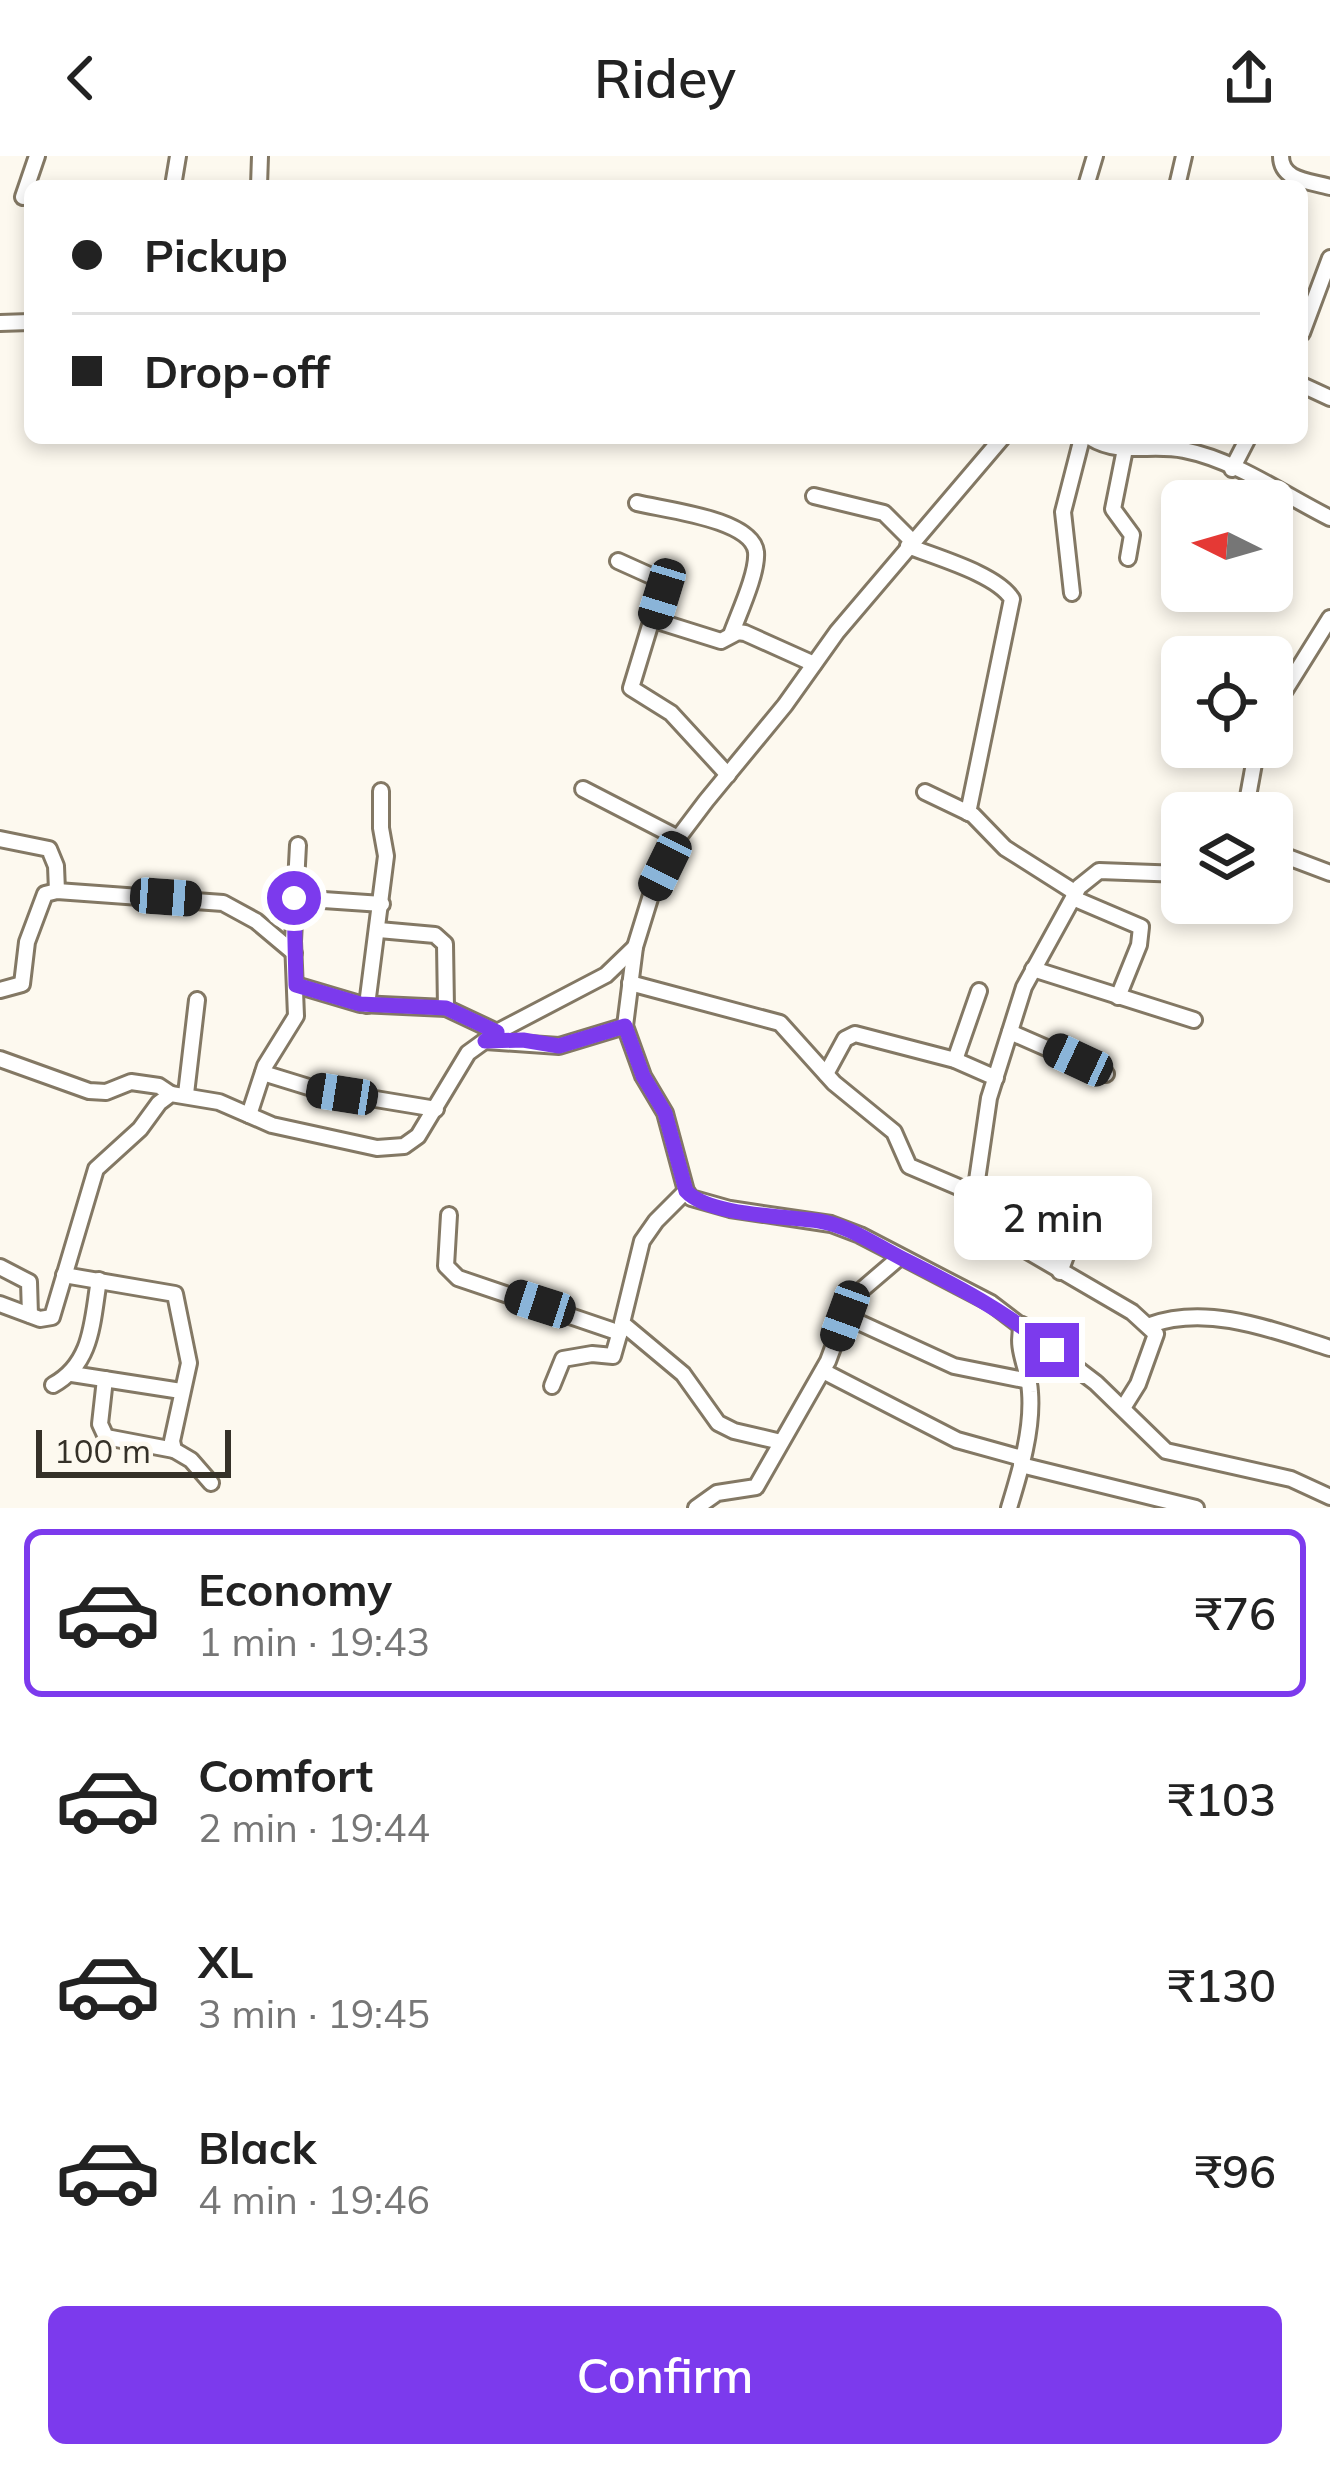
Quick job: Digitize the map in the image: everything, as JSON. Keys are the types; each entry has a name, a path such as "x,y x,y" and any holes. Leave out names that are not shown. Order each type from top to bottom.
{"street":[{"path":"1281,156 1287,174 1307,180"},
{"path":"1308,317 1330,258"},
{"path":"997,444 910,544 678,838 652,892 635,946 625,1026 643,1076 665,1113 691,1198 730,1210 831,1223 972,1293 1022,1325 1123,1408 1166,1451 1291,1479 1330,1497"},
{"path":"1072,593 1063,512 1080,444"},
{"path":"1232,469 1245,444"},
{"path":"1128,558 1132,535 1113,509 1134,445 1185,450 1330,518"},
{"path":"814,496 884,513 910,544 1009,592 1012,599 968,813"},
{"path":"637,503 730,525 752,542 755,562 731,635"},
{"path":"618,561 658,579 662,594 631,688 671,713 728,776"},
{"path":"1293,677 1330,618"},
{"path":"654,620 721,641 745,633 814,664"},
{"path":"583,789 678,838"},
{"path":"368,1005 386,856 381,791"},
{"path":"925,793 982,821 1006,848 1074,895 1141,928 1118,998"},
{"path":"0,839 49,849 56,866 57,891"},
{"path":"249,1115 263,1072 296,1016 298,845"},
{"path":"1293,859 1330,873"},
{"path":"1123,1408 1156,1342 1150,1324 981,1224 975,1194 995,1078 1010,1032 1033,970 1074,895 1089,875 1099,871 1161,873"},
{"path":"0,990 22,984 27,942 45,894 57,891 223,903 256,921 294,953"},
{"path":"294,898 382,904"},
{"path":"379,930 435,935 446,944 446,1008"},
{"path":"0,1059 89,1091 100,1093 130,1082 159,1087 272,1125 377,1148 404,1146 418,1136 468,1054 606,975 635,946"},
{"path":"1033,970 1194,1020"},
{"path":"630,983 780,1023 826,1074 894,1132 909,1166 975,1194"},
{"path":"296,985 368,1005 446,1008 491,1037 559,1046 625,1026"},
{"path":"955,1060 979,991"},
{"path":"179,1094 197,1000"},
{"path":"1010,1032 1106,1074"},
{"path":"826,1074 849,1035 955,1060 995,1078"},
{"path":"263,1072 315,1089 436,1108"},
{"path":"0,1304 40,1319 52,1317 96,1169 140,1130 159,1102 179,1094"},
{"path":"1060,1272 1092,1186"},
{"path":"552,1386 562,1359 613,1356 642,1241 686,1191"},
{"path":"449,1215 446,1266 458,1277 621,1328 683,1374 718,1423 781,1442"},
{"path":"696,1508 717,1493 756,1487 823,1371 858,1293 900,1257"},
{"path":"0,1267 29,1282 29,1316"},
{"path":"64,1275 176,1294 189,1353 174,1420 174,1450"},
{"path":"53,1385 72,1374 85,1354 99,1280"},
{"path":"1150,1324 1183,1315 1219,1319 1330,1348"},
{"path":"845,1316 954,1366 1029,1381"},
{"path":"1009,1508 1029,1418 1029,1381 1018,1345 1022,1325"},
{"path":"823,1371 957,1440 1196,1508"},
{"path":"72,1374 181,1391"},
{"path":"105,1379 100,1424 106,1437 174,1450 211,1483"}],"route":[{"path":"294,898 296,985 360,1004 446,1008 497,1032 485,1041 559,1046 625,1026 643,1076 665,1113 691,1198 730,1210 831,1223 860,1235 991,1304 1052,1350"}]}
